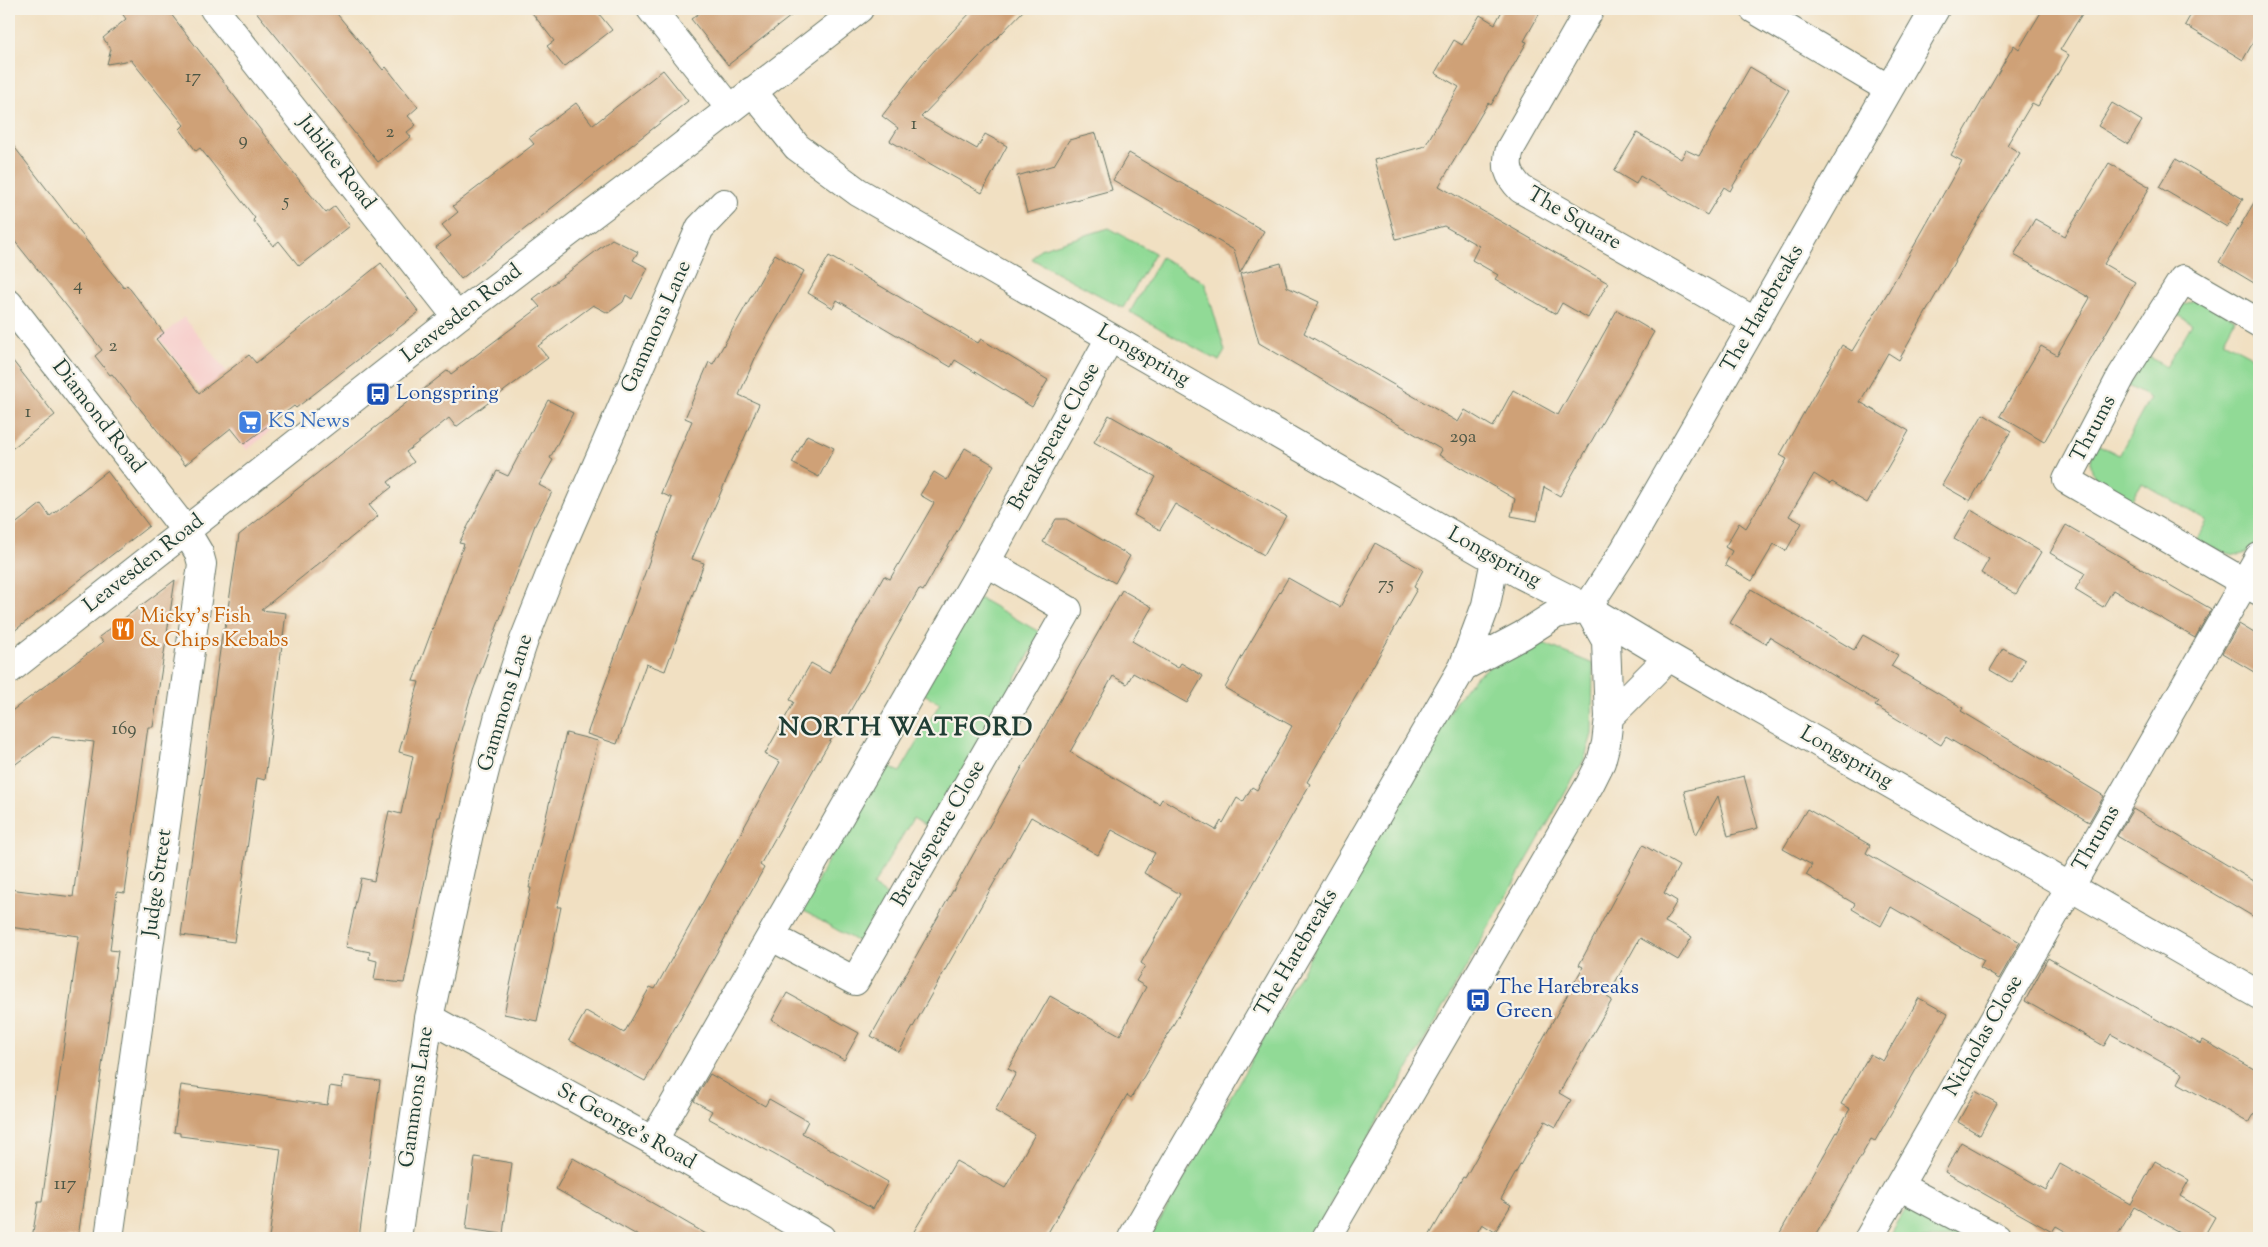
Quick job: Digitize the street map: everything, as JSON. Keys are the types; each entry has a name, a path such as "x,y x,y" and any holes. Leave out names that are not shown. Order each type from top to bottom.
{"street":[{"name":"Jubilee Road","path":"214,9 457,317"},
{"path":"651,9 730,108"},
{"path":"752,91 859,9"},
{"name":"The Square","path":"1590,9 1510,149 1507,158 1507,171 1521,189 1756,322"},
{"path":"1754,9 1889,89"},
{"name":"The Harebreaks","path":"1587,608 1625,549 1935,9"},
{"name":"Leavesden Road","path":"9,670 457,317 752,91"},
{"name":"Longspring","path":"752,91 797,147 858,192 1495,560 1587,608 1669,657 2259,995"},
{"name":"Gammons Lane","path":"397,1238 429,1018 469,832 498,719 524,640 561,547 700,228 724,203"},
{"name":"Thrums","path":"2252,587 2067,480 2122,375 2183,280 2259,323"},
{"name":"Diamond Road","path":"9,304 186,531"},
{"name":"Breakspeare Close","path":"653,1141 986,562 1110,338"},
{"name":"Judge Street","path":"109,1238 202,575 199,553 186,531"},
{"name":"Thrums","path":"2069,886 2252,587 2259,557"},
{"name":"The Harebreaks","path":"1132,1238 1463,667 1486,605 1495,560"},
{"name":"Breakspeare Close","path":"772,937 855,980 1068,610 986,562"},
{"path":"1326,1238 1601,762 1609,718 1606,642 1587,608 1556,614 1523,635 1463,667"},
{"path":"1609,718 1669,657"},
{"name":"Nicholas Close","path":"1869,1238 2069,886"},
{"name":"St George's Road","path":"429,1018 653,1141 821,1238"},
{"path":"1899,1186 1998,1238"}],"shaded area":[{"path":"184,317 272,430 247,450 159,338"}],"green space":[{"path":"1109,228 1155,253 1123,308 1032,259 1040,249"},
{"path":"1161,257 1205,283 1225,351 1219,361 1130,312"},
{"path":"2197,299 2235,319 2223,341 2259,360 2259,535 2251,549 2239,555 2224,552 2196,540 2207,521 2142,483 2130,502 2097,484 2092,468 2091,459 2097,444 2119,455 2150,398 2128,386 2146,355 2166,367 2192,324 2172,312 2178,307"},
{"path":"972,599 981,599 1041,633 933,830 913,818 873,886 893,899 869,942 860,943 802,910 880,761 900,772 940,703 920,692"},
{"path":"1538,641 1593,664 1592,734 1585,758 1312,1238 1150,1238 1454,704 1475,677 1491,666"},
{"path":"1917,1206 1967,1236 1966,1238 1888,1238 1906,1209"}],"building":[{"path":"119,9 167,9 326,213 335,206 350,226 299,266 279,241 273,246 253,220 255,218 200,148 196,151 180,129 184,125 131,60 107,64 111,49 103,38 126,19"},
{"path":"254,9 333,9 383,70 386,67 418,107 408,116 416,125 407,132 411,137 378,162"},
{"path":"529,9 595,9 612,30 564,67 547,46 554,41"},
{"path":"705,9 800,9 728,65 691,19"},
{"path":"974,9 1025,9 921,117 977,149 985,134 1007,146 982,193 890,141 898,128 882,116 925,60"},
{"path":"1503,9 1542,9 1524,41 1527,42 1491,105 1488,103 1439,186 1608,283 1588,318 1562,303 1556,314 1495,279 1498,275 1472,260 1479,246 1444,226 1396,239 1374,160 1425,146 1459,87 1435,73 1454,40 1462,45 1480,15 1495,24"},
{"path":"2043,9 2085,9 2060,50 2069,55 2038,106 2032,103 2007,145 2020,153 1973,229 1899,360 1888,353 1860,402 1909,431 1867,503 1832,482 1830,484 1814,474 1789,516 1802,523 1786,551 1774,544 1752,581 1725,565 1732,551 1725,547 1739,523 1746,528 1787,459 1780,455 1842,345 1852,351 1888,292 1962,161 1951,155 2014,45 2019,49"},
{"path":"2194,9 2259,9 2259,32 2243,60 2185,25"},
{"path":"1750,67 1789,90 1730,191 1724,187 1707,215 1640,176 1636,184 1614,171 1637,133 1681,159 1686,150 1699,156"},
{"path":"663,70 688,101 461,279 436,247 451,236 442,225 458,212 453,206 534,144 529,138 576,103 593,125"},
{"path":"2112,103 2142,121 2128,144 2098,126"},
{"path":"1096,133 1112,190 1027,213 1017,176 1054,165 1069,140"},
{"path":"9,140 103,262 124,288 127,285 164,333 156,339 199,393 249,355 256,363 381,263 419,312 296,408 294,406 244,444 231,428 185,465 112,374 110,375 95,356 102,350 9,234"},
{"path":"1129,153 1264,231 1240,273 1234,250 1113,180"},
{"path":"2176,159 2243,199 2227,227 2159,187"},
{"path":"2109,163 2150,187 2104,264 2135,282 2044,442 2000,416 2041,346 2057,355 2090,298 2014,255 2035,219 2065,236"},
{"path":"2259,194 2259,286 2219,262"},
{"path":"612,239 638,252 633,260 648,268 632,299 626,295 623,302 608,313 593,305 538,346 548,358 456,427 449,418 406,452 414,462 388,482 392,487 369,505 378,516 261,610 286,613 265,780 257,778 234,942 181,935 223,628 225,628 239,535 448,370 451,374 540,307 533,299"},
{"path":"775,254 804,271 756,356 739,395 759,404 692,559 704,563 665,671 646,664 617,744 587,734 672,498 661,493 692,421 685,418 709,362 713,364"},
{"path":"829,256 978,343 981,339 1048,380 1032,407 955,360 951,367 837,300 833,308 808,293"},
{"path":"1281,263 1287,287 1319,302 1304,333 1458,422 1465,410 1493,427 1513,390 1558,415 1617,310 1654,332 1560,496 1544,487 1537,521 1511,516 1515,499 1439,455 1442,450 1259,343 1240,274"},
{"path":"9,356 55,415 9,451"},
{"path":"548,400 573,413 550,458 553,460 539,485 552,492 535,525 470,699 451,766 440,817 438,817 404,983 374,980 377,961 369,959 370,952 346,947 361,878 374,881 389,811 401,814 413,756 399,752 419,682 413,681 464,544 459,543 497,471 508,476"},
{"path":"1983,414 2011,431 1970,501 1942,485"},
{"path":"1109,415 1286,516 1264,555 1175,504 1160,530 1134,515 1156,477 1094,442"},
{"path":"807,435 834,448 819,477 792,463"},
{"path":"965,448 994,465 923,591 919,589 844,722 842,721 816,765 760,865 764,868 645,1081 569,1040 586,1011 624,1033 650,987 655,989 780,762 765,754 794,702 790,700 811,663 829,673 884,576 890,579 934,503 920,495 934,472 947,480"},
{"path":"107,471 149,526 9,635 9,529 41,504 50,516"},
{"path":"1971,510 2041,552 2016,594 1981,573 1989,559 1954,539"},
{"path":"1056,519 1066,519 1130,556 1115,583 1043,542"},
{"path":"2066,525 2211,609 2195,638 2113,590 2103,607 2075,590 2085,573 2050,553"},
{"path":"1375,543 1423,570 1414,587 1417,589 1307,782 1310,784 1147,1071 1131,1098 1127,1095 1045,1238 910,1238 956,1161 1005,1188 1035,1134 995,1111 1016,1073 1008,1069 1050,996 1120,1035 1146,987 1136,981 1145,966 1141,963 1180,894 1144,873 1155,853 1112,830 1098,855 1031,817 899,1052 871,1036 1122,590 1152,607 1132,641 1178,668 1181,663 1203,676 1187,703 1133,673 1127,684 1113,676 1070,752 1159,804 1162,799 1216,830 1221,821 1223,823 1237,798 1243,802 1252,787 1257,790 1292,726 1225,688 1240,660 1288,578 1340,607"},
{"path":"175,580 153,727 148,727 125,893 117,892 110,950 118,951 78,1238 32,1238 38,1202 42,1202 79,936 9,927 9,889 73,897 94,742 52,737 9,769 9,713 103,642 99,637"},
{"path":"1751,589 1854,650 1863,635 1898,655 1891,666 1963,708 1961,711 2104,796 2089,822 1946,737 1941,745 1875,706 1878,702 1769,637 1766,644 1730,623"},
{"path":"2239,624 2259,636 2259,675 2222,653"},
{"path":"2003,648 2025,660 2012,683 1990,670"},
{"path":"566,733 598,741 557,907 561,907 537,1021 504,1014 531,888 529,888"},
{"path":"1744,776 1758,828 1728,836 1718,796 1696,835 1684,791"},
{"path":"1807,809 1870,845 1866,853 2020,942 1999,979 1980,968 1984,961 1891,907 1881,926 1852,909 1855,904 1806,875 1812,865 1783,849"},
{"path":"2133,809 2259,884 2259,920 2117,836"},
{"path":"1643,845 1679,866 1664,893 1677,901 1665,922 1692,937 1678,960 1640,938 1607,997 1612,1000 1559,1093 1571,1100 1556,1127 1545,1121 1501,1199 1511,1205 1495,1232 1482,1224 1474,1238 1428,1238 1463,1177 1465,1178 1583,967 1579,965"},
{"path":"2048,958 2200,1044 2203,1040 2259,1072 2259,1106 2249,1123 2178,1083 2183,1074 2111,1034 2104,1046 2025,1001"},
{"path":"787,993 859,1033 844,1060 772,1020"},
{"path":"1919,998 1948,1014 1875,1141 1871,1139 1814,1238 1777,1238 1850,1109 1841,1104 1870,1054 1883,1061"},
{"path":"710,1074 765,1106 769,1099 808,1121 802,1133 888,1182 873,1209 708,1118 712,1111 694,1101"},
{"path":"344,1076 380,1081 359,1238 269,1238 281,1149 180,1136 180,1133 174,1132 181,1085 327,1105 330,1086 342,1088"},
{"path":"1975,1091 1997,1103 1980,1135 1958,1122"},
{"path":"1961,1142 2046,1190 2060,1164 2131,1204 2155,1161 2189,1180 2180,1196 2215,1217 2203,1238 2190,1238 2134,1207 2116,1238 2077,1238 2056,1226 2052,1232 1945,1172"},
{"path":"475,1157 512,1163 503,1234 466,1229"},
{"path":"573,1158 713,1238 642,1238 556,1189"}],"place":[{"name":"Longspring","path":"378,394"},
{"name":"KS News","path":"250,422"},
{"name":"Micky’s Fish & Chips Kebabs","path":"123,629"},
{"name":"The Harebreaks Green","path":"1478,1000"}],"district":[{"name":"NORTH WATFORD","path":"906,728"}]}
